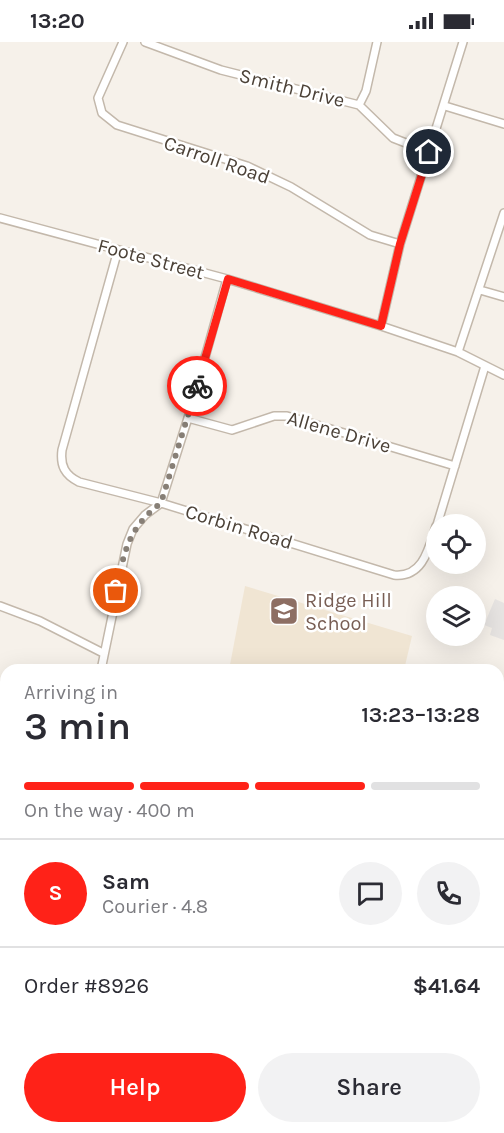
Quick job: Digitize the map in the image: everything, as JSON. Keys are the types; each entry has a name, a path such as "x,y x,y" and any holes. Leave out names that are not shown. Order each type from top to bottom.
{"street":[{"name":"Carroll Road","path":"123,42 98,98 99,106 108,119 145,136 247,166 291,187 370,234 400,244"},
{"name":"Smith Drive","path":"144,42 203,65 359,105 393,138 429,152"},
{"path":"359,105 366,91 377,42"},
{"path":"381,326 400,244 445,106 463,42"},
{"path":"445,106 504,124"},
{"path":"458,352 504,214"},
{"name":"Foote Street","path":"0,218 228,279 381,326 458,352 504,375"},
{"name":"Corbin Road","path":"118,250 62,450 62,464 68,475 79,482 161,503 401,575 420,566 426,552"},
{"path":"102,664 127,544 133,529 145,515 161,503 228,279"},
{"path":"480,290 504,297"},
{"name":"Corbin Road","path":"441,514 485,366"},
{"name":"Allene Drive","path":"188,418 232,430 274,416 287,416 455,466"},
{"path":"0,606 40,621 103,653"}],"shaded area":[{"name":"Ridge Hill School","path":"245,586 412,636 405,664 230,664"},
{"path":"495,599 504,603 504,640 490,635 492,628 486,626"}],"way so far":[{"path":"116,591 127,544 133,529 145,515 161,503 197,386"}],"place":[{"name":"Ridge Hill School","path":"284,611"}],"route":[{"path":"197,386 228,279 381,326 400,244 429,152"}]}
